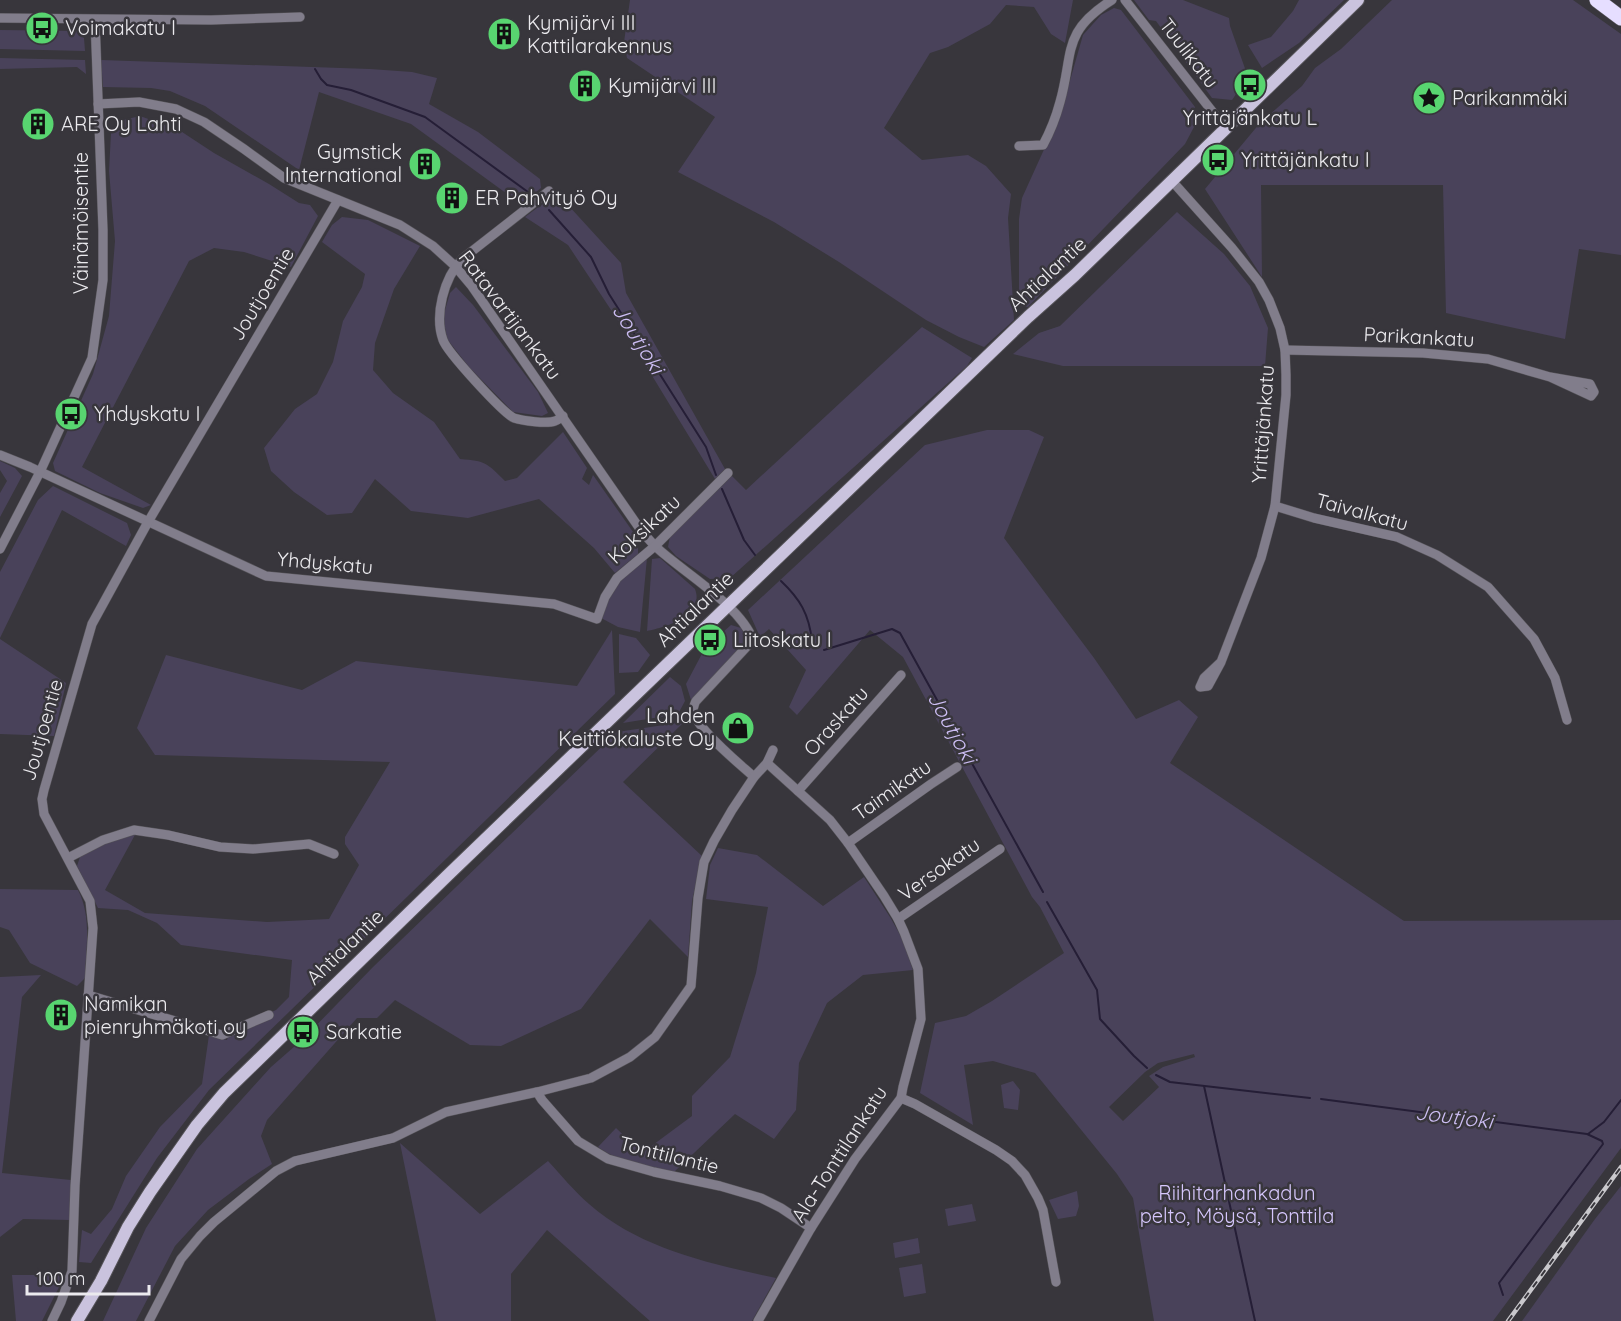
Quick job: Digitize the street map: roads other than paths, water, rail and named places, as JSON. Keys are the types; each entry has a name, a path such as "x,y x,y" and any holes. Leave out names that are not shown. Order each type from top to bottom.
{"highway":[{"path":"1597,0 1621,18"}],"main road":[{"name":"Ahtialantie","path":"77,1321 128,1227 150,1192 197,1125 224,1093 1358,0"},
{"name":"Ahtialantie","path":"86,1321 100,1281"}],"street":[{"path":"1019,146 1043,145 1060,102 1069,55 1076,34 1094,13 1112,0"},
{"name":"Tuulikatu","path":"1125,0 1226,129"},
{"path":"0,18 211,20 300,17"},
{"name":"Väinämöisentie","path":"0,549 40,472 92,358 103,280 95,20"},
{"name":"Ratavartijankatu","path":"98,104 139,102 176,109 204,122 284,178 399,225 433,246 455,266 471,285 640,529 655,546 738,615 750,631 753,640 696,701 693,710 695,718 706,733 754,777"},
{"name":"Yrittäjänkatu","path":"1172,181 1259,282 1280,328 1285,350 1286,395 1275,506 1261,558 1221,662"},
{"path":"549,190 455,266 440,304 440,323 444,342 464,369 513,418 535,422 554,422 563,416"},
{"name":"Joutjoentie","path":"52,1321 72,1271 75,1186 93,928 90,901 44,814 42,799 44,790 92,624 148,522 338,201"},
{"name":"Parikankatu","path":"1285,350 1423,353 1488,359 1550,377"},
{"name":"Yhdyskatu","path":"0,455 266,576 554,604 597,619"},
{"name":"Koksikatu","path":"597,619 605,597 617,578 655,546 728,473"},
{"name":"Taivalkatu","path":"1275,506 1314,518 1397,537 1437,555 1488,587 1534,639 1555,678 1568,720"},
{"name":"Oraskatu","path":"798,790 901,675"},
{"path":"149,1321 181,1259 194,1243 214,1222 276,1171 295,1161 393,1138 446,1112 591,1078 630,1057 655,1037 691,987 698,898 705,862 714,841 754,777 767,763 773,750"},
{"name":"Ala-Tonttilankatu","path":"758,1321 811,1228 855,1159 901,1098 921,1019 918,969 898,919 848,843 830,820 767,763"},
{"name":"Taimikatu","path":"848,843 957,767"},
{"path":"68,858 103,840 134,831 168,835 220,847 253,849 309,844 334,854"},
{"name":"Versokatu","path":"898,919 999,849"},
{"path":"88,995 222,1035 269,1015"},
{"name":"Tonttilantie","path":"537,1092 578,1140 608,1160 761,1198 811,1228"},
{"path":"901,1098 996,1150 1012,1161 1025,1175 1043,1210 1056,1282"}],"waterway":[{"name":"Joutjoki","path":"315,69 327,85 351,90 425,117 528,192"},
{"name":"Joutjoki","path":"549,210 591,257 609,294 706,447 716,475"},
{"name":"Joutjoki","path":"722,489 744,540 755,555"},
{"name":"Joutjoki","path":"781,581 802,608 809,623 812,641"},
{"name":"Joutjoki","path":"824,650 892,629 900,633 1043,892"},
{"name":"Joutjoki","path":"1047,902 1097,990 1100,1019 1147,1068"},
{"name":"Joutjoki","path":"1156,1075 1170,1082 1310,1098"},
{"name":"Joutjoki","path":"1204,1086 1255,1321"},
{"name":"Joutjoki","path":"1321,1099 1587,1134 1602,1141 1603,1144 1499,1283 1503,1295"},
{"name":"Joutjoki","path":"1588,1134 1604,1122 1621,1100"}],"railway":[{"path":"1508,1321 1621,1167"}],"place":[{"name":"Voimakatu I","path":"42,28"},
{"name":"Kymijärvi III Kattilarakennus","path":"504,34"},
{"name":"Yrittäjänkatu L","path":"1250,85"},
{"name":"Kymijärvi III","path":"585,86"},
{"name":"Parikanmäki","path":"1429,98"},
{"name":"ARE Oy Lahti","path":"38,124"},
{"name":"Yrittäjänkatu I","path":"1218,160"},
{"name":"Gymstick International","path":"425,164"},
{"name":"ER Pahvityö Oy","path":"452,198"},
{"name":"Yhdyskatu I","path":"71,414"},
{"name":"Liitoskatu I","path":"710,640"},
{"name":"Lahden Keittiökaluste Oy","path":"738,728"},
{"name":"Namikan pienryhmäkoti oy","path":"61,1015"},
{"name":"Sarkatie","path":"303,1032"}],"park label":[{"name":"Riihitarhankadun pelto, Möysä, Tonttila","path":"1237,1204"}]}
